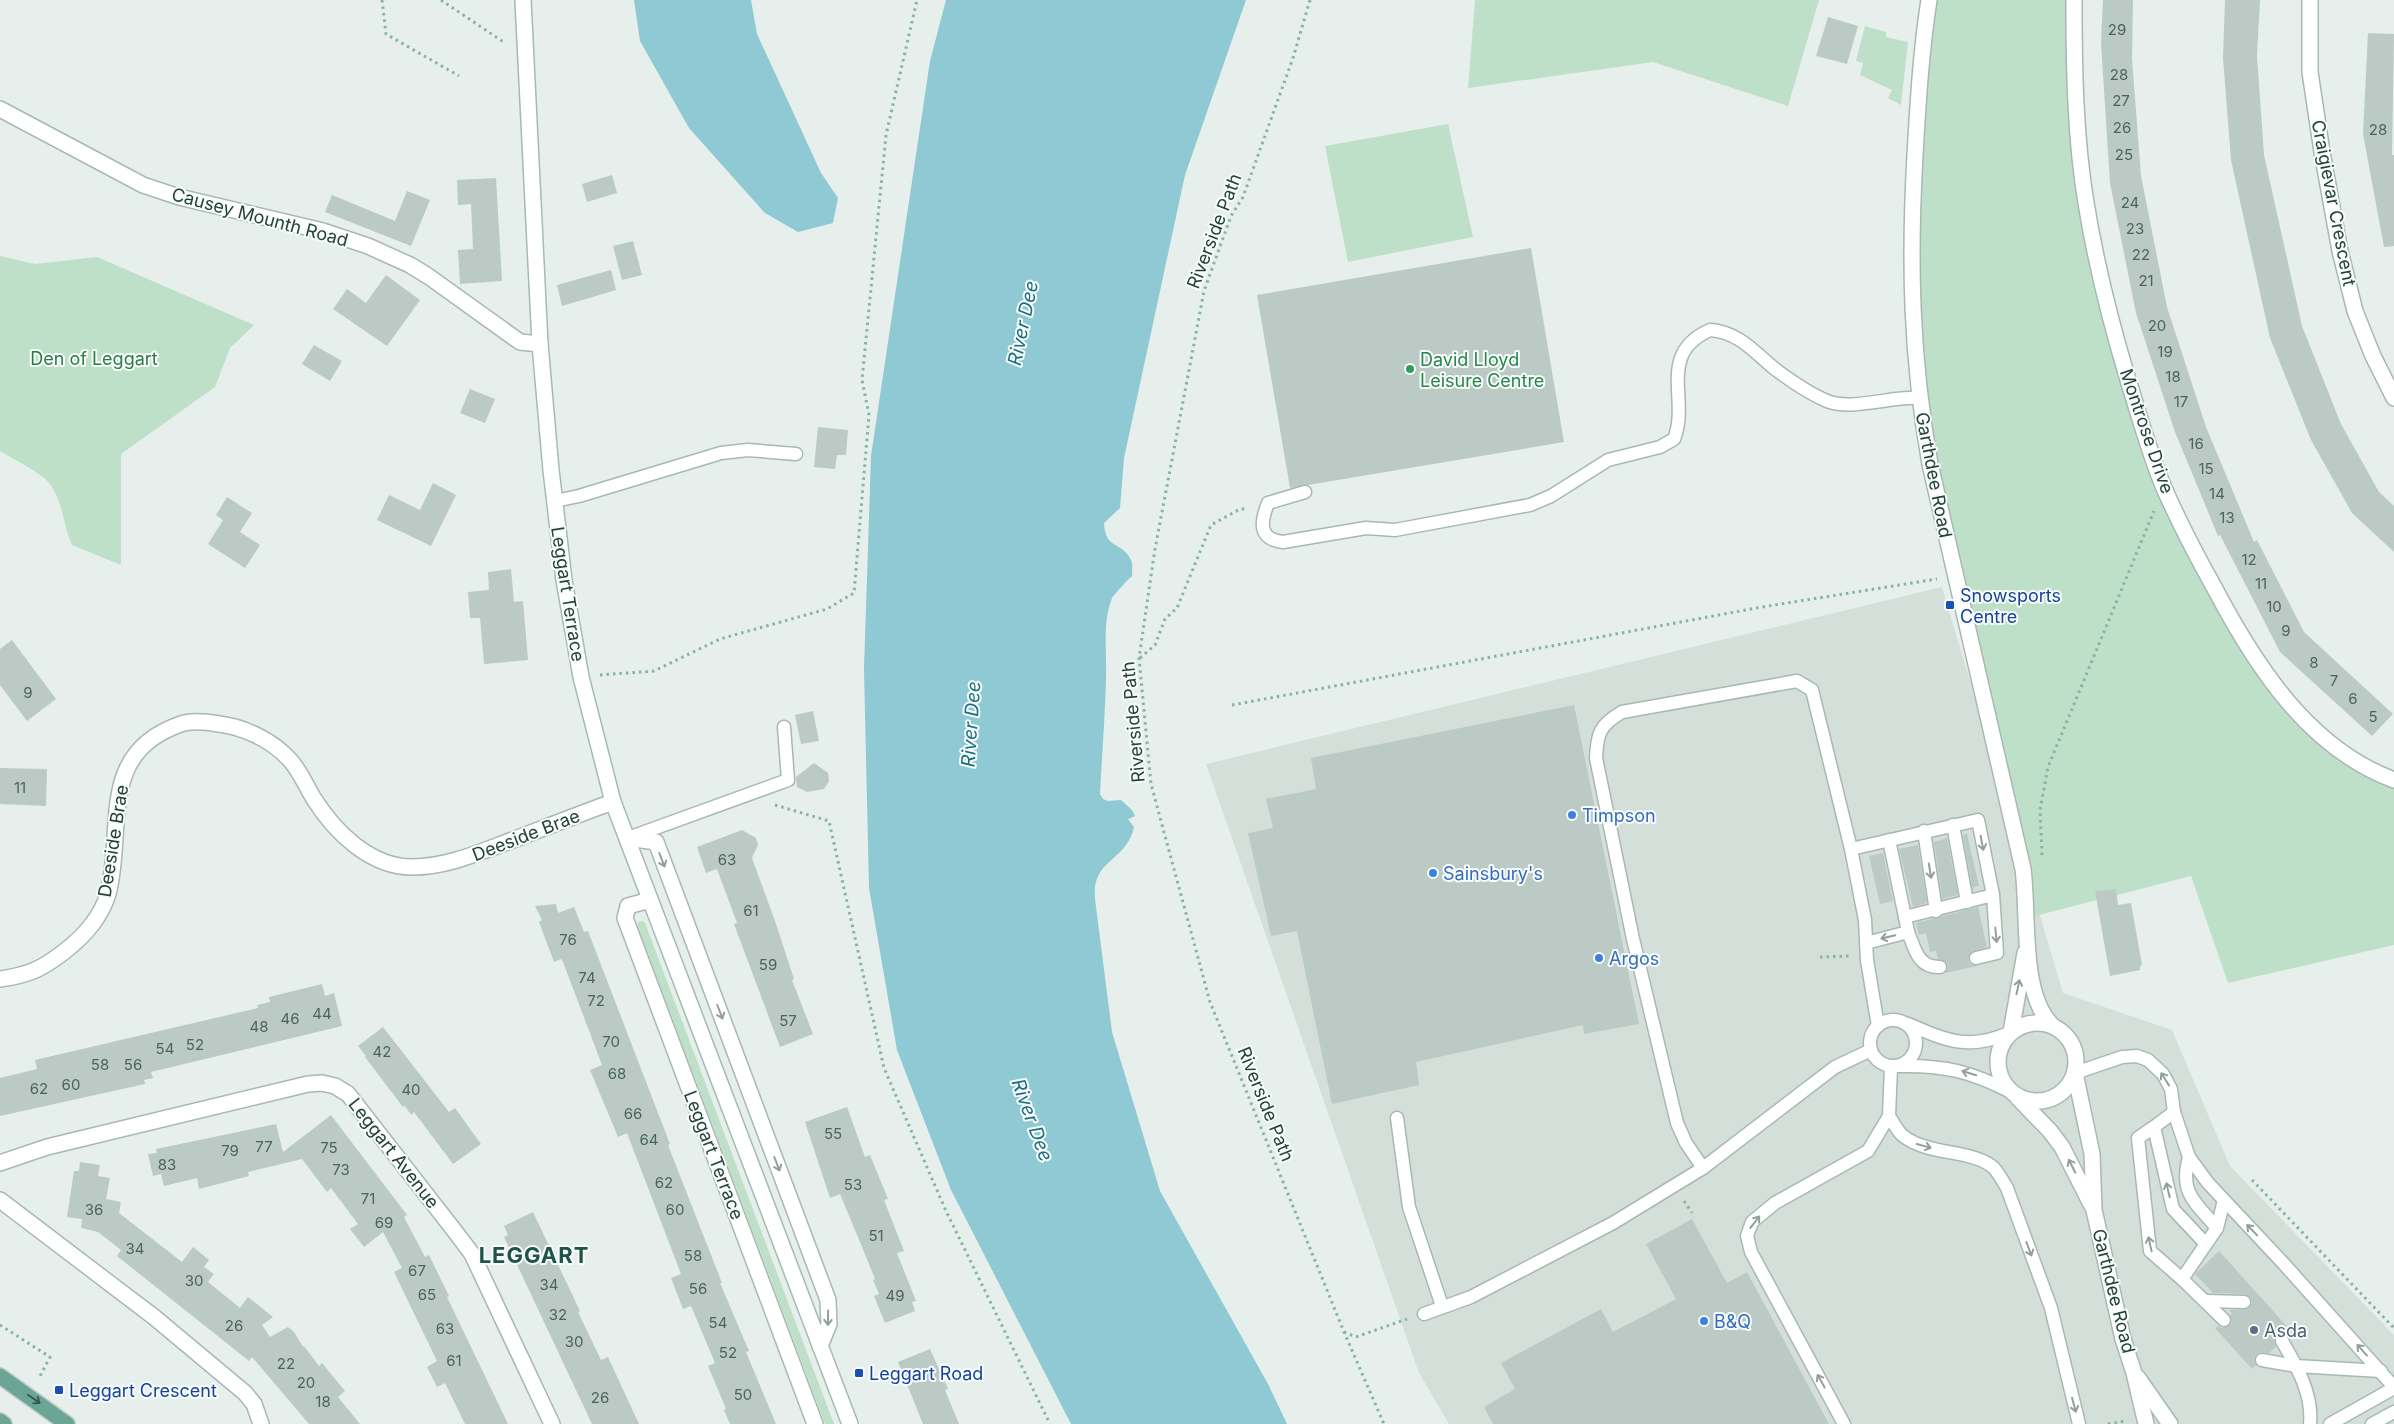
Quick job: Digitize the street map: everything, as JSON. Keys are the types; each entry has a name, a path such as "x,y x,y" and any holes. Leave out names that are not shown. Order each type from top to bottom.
{"main road":[{"path":"0,1376 67,1424"},
{"path":"0,1421 4,1424"}],"street":[{"name":"Leggart Terrace","path":"524,0 540,344 564,580 581,677 613,802 850,1424"},
{"name":"Garthdee Road","path":"1929,0 1919,75 1910,267 1912,324 1919,398 1930,464 2023,869 2027,897 2027,942 2036,1002 2042,1015 2051,1024"},
{"name":"Montrose Drive","path":"2074,0 2078,142 2095,252 2113,328 2140,418 2164,487 2232,623 2271,682 2320,734 2348,755 2394,780"},
{"name":"Craigievar Crescent","path":"2310,0 2310,72 2340,251 2355,311 2373,356 2394,398"},
{"name":"Causey Mounth Road","path":"0,109 143,185 179,197 323,231 368,246 410,265 428,276 520,342 540,344"},
{"name":"Deeside Brae","path":"0,979 44,968 80,940 98,916 107,896 111,876 115,817 120,783 131,762 143,747 161,732 183,723 208,722 230,725 253,734 275,747 290,760 315,801 340,833 362,850 382,861 410,867 465,858 613,802"},
{"path":"627,838 656,842 828,1300 829,1324 820,1346"},
{"name":"Leggart Terrace","path":"650,900 628,906 625,918 815,1424"},
{"name":"Garthdee Road","path":"2011,1032 2015,997 2027,942"},
{"path":"2034,1022 2051,1024 2070,1039 2075,1050 2077,1062 2070,1085 2061,1094 2050,1100 2037,1102 2024,1099 2013,1093 2000,1075 1998,1063 1999,1052 2011,1032 2034,1022"},
{"name":"Garthdee Road","path":"2075,1073 2092,1154 2094,1210 2123,1339 2134,1373 2146,1424"},
{"name":"Leggart Avenue","path":"0,1164 47,1147 308,1084 322,1083 335,1086 348,1094 367,1116 472,1254 552,1424"},
{"name":"Garthdee Road","path":"2013,1093 2050,1130 2062,1147 2094,1210"},
{"path":"0,1200 154,1317 245,1393 254,1404 261,1424"},
{"name":"Garthdee Road","path":"2134,1373 2170,1424"}],"lane":[{"path":"1305,492 1268,503 1261,523 1265,535 1274,541 1283,542 1366,528 1395,530 1537,502 1551,496 1608,460 1660,447 1674,439 1678,422 1677,376 1682,356 1686,346 1710,330 1731,334 1797,385 1830,402 1852,404 1888,399 1919,398"},
{"path":"555,501 579,496 720,453 748,450 796,454"},
{"path":"1703,1168 1686,1143 1677,1123 1633,939 1596,758 1596,738 1607,721 1622,712 1797,681 1812,690 1851,849 1865,920 1866,960 1878,1026"},
{"path":"627,838 788,780 784,727"},
{"path":"1851,849 1978,820 1993,895 1997,953 1976,958"},
{"path":"1952,825 1967,902"},
{"path":"1924,831 1936,911"},
{"path":"1889,840 1908,932 1919,960 1931,968 1940,967"},
{"path":"1905,917 1936,911 1993,895"},
{"path":"1866,942 1908,932"},
{"path":"2011,1032 1984,1042 1959,1043 1940,1038 1906,1023 1892,1020 1878,1026 1871,1037 1871,1050 1878,1061 1895,1066 1924,1065 1963,1071 1989,1080 2013,1093"},
{"path":"1895,1066 1907,1062 1916,1047 1912,1030 1906,1023"},
{"path":"1424,1314 1471,1296 1604,1227 1703,1168 1835,1067 1871,1050"},
{"path":"2075,1073 2122,1057 2137,1056 2148,1060 2163,1074 2171,1089 2174,1112 2189,1157 2224,1200 2381,1371 2394,1388 2330,1424"},
{"path":"1844,1424 1751,1252 1747,1236 1752,1222 1775,1203 1868,1151 1889,1116 1895,1066"},
{"path":"2174,1112 2138,1138 2150,1251 2224,1320"},
{"path":"1889,1116 1901,1134 1917,1145 1982,1162 1992,1167 2001,1177 2007,1188 2051,1308 2079,1424"},
{"path":"1397,1118 1409,1207 1442,1306"},
{"path":"2154,1127 2173,1209 2205,1243"},
{"path":"2189,1157 2184,1175 2190,1196 2217,1228"},
{"path":"2182,1279 2217,1228 2224,1200"},
{"path":"2205,1301 2244,1302"},
{"path":"2282,1342 2296,1366 2311,1407 2310,1424"},
{"path":"2262,1360 2296,1366 2381,1371"},
{"path":"2372,1424 2394,1412"}],"path":[{"path":"382,0 386,34 459,76"},
{"path":"442,0 505,43"},
{"path":"605,674 654,671 720,639 827,609 854,593 869,415 862,380 886,135 917,0"},
{"name":"Riverside Path","path":"1310,0 1294,58 1243,197 1231,216 1204,291 1155,550 1139,658 1151,784 1210,1002 1344,1332 1384,1424"},
{"path":"2023,869 2042,864 2040,810 2048,767 2164,487"},
{"path":"1139,658 1155,645 1164,619 1177,608 1211,525 1240,509 1265,511"},
{"path":"1232,704 1762,607 1955,576"},
{"path":"829,821 884,1068 946,1211 1050,1424"},
{"path":"2252,1180 2394,1328"},
{"path":"1344,1332 1356,1337 1424,1314"},
{"path":"0,1326 50,1357 40,1376"}],"shaded area":[{"path":"1942,587 2063,993 2172,1030 2230,1166 2394,1335 2394,1424 1449,1424 1419,1373 1206,764"}],"green space":[{"path":"1475,0 1819,0 1788,106 1653,62 1468,88"},
{"path":"1929,0 2074,0 2078,142 2140,419 2232,623 2319,735 2394,780 2394,945 2228,983 2191,876 2027,918 1967,634 1912,323"},
{"path":"1865,26 1886,32 1886,37 1908,42 1901,105 1888,98 1892,90 1860,75 1863,63 1856,61"},
{"path":"1448,124 1473,237 1348,262 1325,146"},
{"name":"Den of Leggart","path":"0,256 35,264 97,257 254,325 230,348 215,387 121,454 121,565 72,545 60,505 49,483 33,470 0,451"},
{"path":"643,921 834,1424 825,1424 638,927 638,922"}],"water":[{"path":"634,0 751,0 757,34 821,173 838,198 833,223 798,232 765,213 689,128 640,41"},
{"name":"River Dee","path":"946,0 1246,0 1185,175 1124,458 1120,508 1104,523 1107,538 1123,550 1132,562 1132,576 1112,598 1107,618 1106,693 1100,794 1103,799 1108,801 1121,800 1132,810 1135,816 1128,819 1134,827 1131,837 1121,851 1099,874 1095,884 1095,899 1112,1032 1160,1191 1268,1384 1287,1424 1071,1424 951,1190 897,1050 869,888 864,669 871,456 930,61"}],"building":[{"path":"2103,0 2133,0 2132,59 2141,176 2167,307 2206,427 2254,542 2257,540 2304,632 2393,714 2372,736 2280,652 2220,535 2218,536 2175,432 2136,313 2110,183 2101,43"},
{"path":"2225,0 2260,0 2257,56 2264,155 2302,326 2341,424 2379,492 2394,506 2394,552 2352,513 2311,440 2270,338 2231,160 2223,58"},
{"path":"1828,17 1858,26 1847,64 1816,56"},
{"path":"2368,33 2394,34 2392,155 2394,155 2394,246 2384,247 2363,134"},
{"path":"612,175 617,193 587,202 582,184"},
{"path":"496,178 502,281 460,284 458,250 473,249 471,204 458,205 457,180"},
{"path":"407,191 430,200 411,246 325,212 332,195 395,221"},
{"path":"633,241 642,275 622,280 613,246"},
{"name":"David Lloyd Leisure Centre","path":"1531,248 1564,442 1290,488 1257,295"},
{"path":"611,270 616,290 562,306 557,285"},
{"path":"386,275 420,300 387,346 333,309 347,289 366,303"},
{"path":"314,345 342,361 330,381 302,364"},
{"path":"470,389 495,399 485,423 460,413"},
{"path":"818,427 848,430 846,455 837,455 835,469 814,467"},
{"path":"433,483 456,495 431,546 377,520 389,495 420,510"},
{"path":"227,497 252,513 240,532 260,545 245,568 208,544 223,520 216,515"},
{"path":"511,569 514,602 523,601 528,660 484,664 480,618 470,618 468,592 489,590 488,572"},
{"path":"12,640 56,699 27,721 0,685 0,649"},
{"name":"Sainsbury's","path":"1574,705 1639,1024 1584,1034 1583,1025 1416,1062 1419,1085 1332,1104 1297,931 1271,936 1248,833 1273,828 1266,799 1316,789 1311,758"},
{"path":"813,711 819,741 801,744 795,715"},
{"path":"814,763 828,773 829,781 824,789 807,792 797,787 796,777"},
{"path":"0,768 47,769 46,806 0,804"},
{"path":"742,830 756,838 758,845 752,858 775,921 794,979 792,980 813,1034 780,1047 734,924 737,923 717,869 706,873 697,847"},
{"path":"1967,834 1979,886 1974,887 1973,892 1963,835"},
{"path":"1947,838 1958,895 1942,899 1934,842"},
{"path":"1918,845 1927,903 1913,907 1899,849"},
{"path":"1883,853 1893,901 1880,904 1869,856"},
{"path":"2116,889 2118,905 2131,903 2142,965 2140,970 2110,976 2095,891"},
{"path":"556,904 558,913 574,907 584,932 588,931 722,1283 720,1283 749,1351 746,1352 776,1424 730,1424 724,1410 726,1409 708,1366 715,1363 691,1306 683,1309 671,1278 681,1274 627,1133 618,1137 590,1070 602,1065 563,962 561,959 554,962 539,922 542,920 535,906"},
{"path":"1978,907 1987,947 1971,952 1968,959 1970,964 1977,966 1945,973 1948,968 1947,963 1938,959 1936,951 1930,952 1926,933 1919,935 1916,923"},
{"path":"322,984 325,996 334,993 342,1026 151,1072 153,1078 144,1080 145,1084 0,1116 0,1078 37,1069 35,1060 258,1008 257,1005 270,1002 269,997"},
{"path":"383,1027 449,1112 455,1108 481,1144 453,1164 414,1112 411,1115 405,1106 403,1107 358,1046"},
{"path":"847,1107 865,1157 870,1155 888,1199 884,1200 904,1251 897,1253 916,1301 912,1302 915,1311 885,1323 874,1296 879,1294 873,1280 875,1279 840,1194 830,1198 805,1122"},
{"path":"331,1115 407,1215 404,1217 425,1257 429,1255 508,1424 465,1424 445,1383 437,1387 427,1367 437,1361 394,1272 402,1268 383,1232 364,1247 350,1229 358,1224 331,1188 327,1192 302,1159 248,1172 249,1176 199,1189 197,1178 164,1186 161,1174 153,1176 148,1154 157,1153 156,1149 276,1124 283,1152"},
{"path":"80,1162 100,1165 98,1176 110,1178 106,1199 121,1202 119,1213 182,1262 193,1247 209,1260 204,1267 214,1274 208,1282 240,1308 248,1297 273,1317 262,1325 270,1337 288,1327 294,1332 303,1347 319,1366 322,1363 345,1391 338,1397 360,1424 309,1424 252,1357 249,1361 117,1256 121,1250 98,1232 81,1228 82,1219 67,1217 74,1171 79,1171"},
{"path":"533,1212 601,1360 608,1357 639,1424 592,1424 504,1237 508,1235 504,1226"},
{"name":"B&Q","path":"1692,1219 1727,1283 1747,1272 1829,1424 1493,1424 1484,1407 1515,1389 1501,1363 1601,1309 1613,1332 1676,1299 1646,1244"},
{"name":"Asda","path":"2219,1251 2292,1332 2288,1336 2282,1333 2278,1334 2274,1340 2276,1347 2269,1353 2260,1352 2256,1354 2254,1359 2256,1365 2252,1369 2215,1328 2218,1326 2222,1328 2229,1326 2232,1322 2230,1315 2232,1313 2229,1310 2248,1309 2252,1303 2251,1298 2244,1294 2213,1293 2195,1274"},
{"path":"930,1349 948,1389 945,1390 959,1424 923,1424 898,1362"}],"place":[{"name":"David Lloyd Leisure Centre","path":"1410,369"},
{"name":"Snowsports Centre","path":"1950,605"},
{"name":"Timpson","path":"1572,815"},
{"name":"Sainsbury's","path":"1433,873"},
{"name":"Argos","path":"1599,958"},
{"name":"B&Q","path":"1704,1321"},
{"name":"Asda","path":"2254,1330"},
{"name":"Leggart Road","path":"859,1373"},
{"name":"Leggart Crescent","path":"59,1390"}],"district":[{"name":"LEGGART","path":"534,1255"}]}
